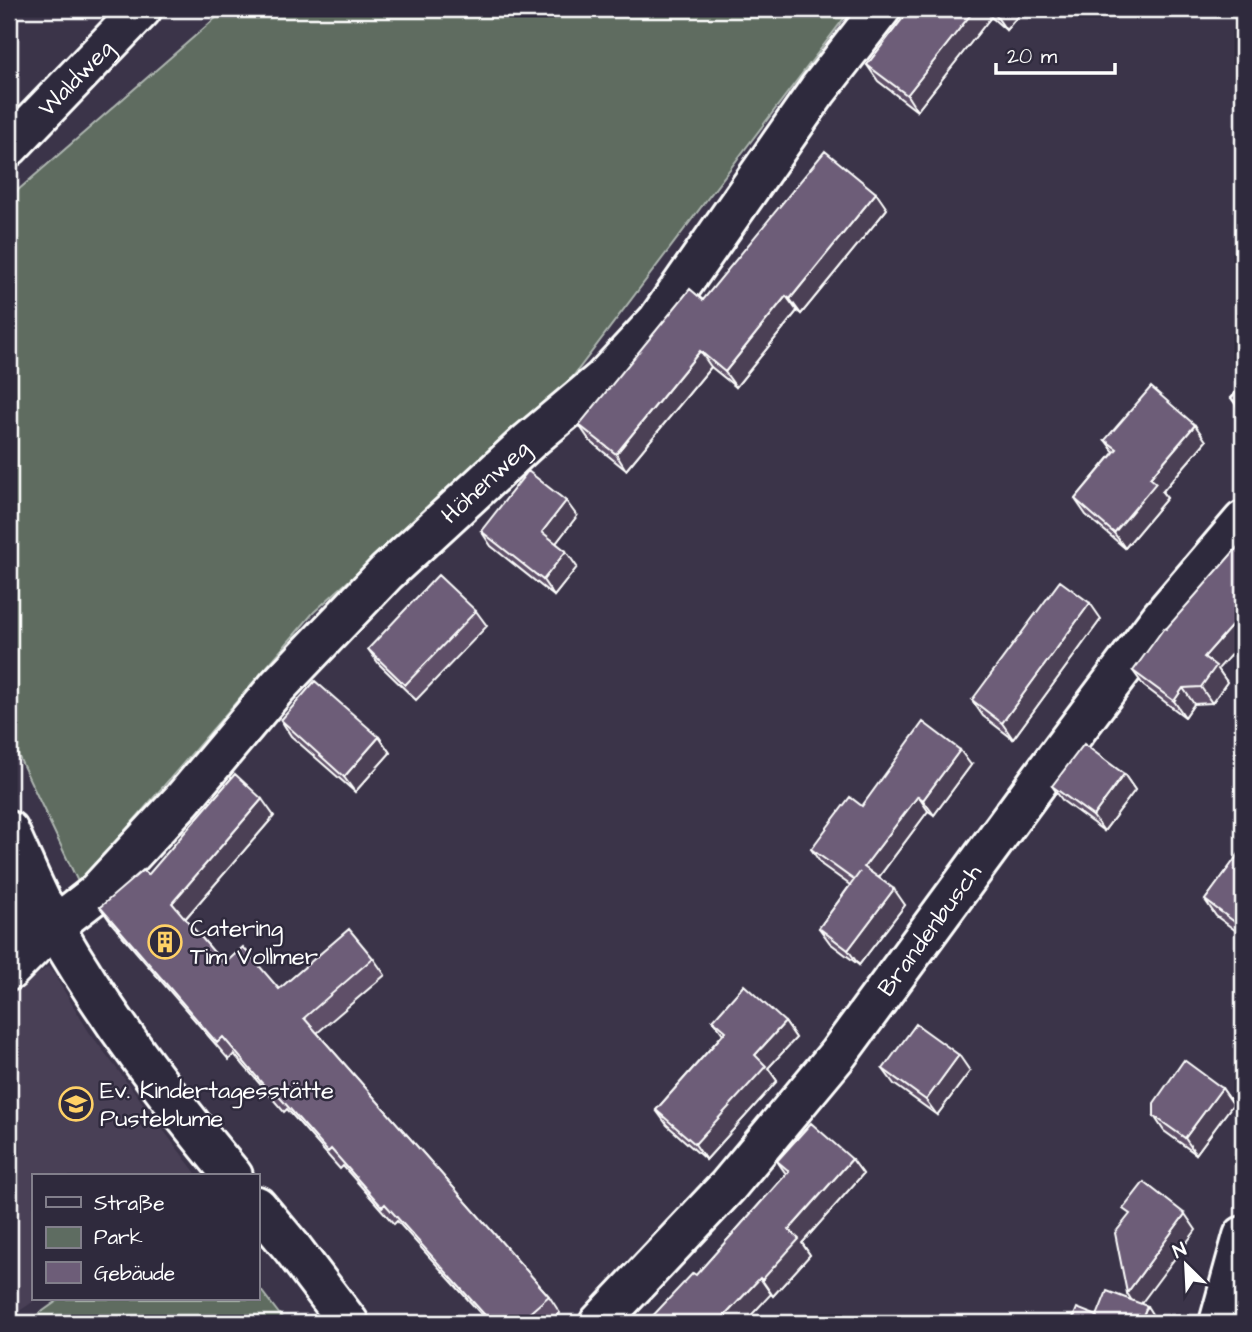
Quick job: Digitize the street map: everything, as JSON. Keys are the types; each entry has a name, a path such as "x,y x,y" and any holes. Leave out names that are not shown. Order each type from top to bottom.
{"street":[{"name":"Waldweg","path":"9,147 142,9"},
{"name":"Höhenweg","path":"49,917 94,895 183,799 278,686 386,573 529,440 603,379 657,321 818,90 881,9"},
{"name":"Brandenbusch","path":"599,1323 728,1186 838,1054 1162,616 1243,521"},
{"path":"9,831 49,917 90,987 126,1040 231,1174"},
{"path":"9,922 49,917"},
{"path":"9,971 49,917"},
{"path":"259,1208 349,1323"},
{"path":"1219,1323 1243,1236"}],"shaded area":[{"name":"Ev. Kindertagesstätte Pusteblume","path":"49,966 89,1032 196,1174 32,1174 32,1300 36,1300 9,1318 9,995"}],"green space":[{"path":"226,9 851,9 568,383 314,612 79,884 9,741 9,198"},
{"path":"259,1288 286,1323 26,1323 59,1300 259,1300"}],"building":[{"path":"910,9 975,9 907,95 867,65"},
{"path":"825,151 876,193 790,299 786,296 725,372 700,351 616,454 579,425 690,289 703,300"},
{"path":"1243,385 1243,409 1231,398"},
{"path":"1151,387 1195,425 1150,478 1156,483 1114,533 1075,499 1117,449 1105,440"},
{"path":"528,471 566,501 542,532 566,551 543,580 481,531"},
{"path":"1243,541 1243,613 1204,657 1216,666 1201,687 1183,688 1174,701 1133,671 1164,628 1166,629"},
{"path":"438,575 476,611 405,685 368,649"},
{"path":"1060,581 1090,603 1002,723 972,700"},
{"path":"315,681 379,737 344,777 281,720"},
{"path":"923,722 960,750 923,800 918,796 864,867 894,889 848,950 819,928 860,872 854,880 811,849 850,797 862,806"},
{"path":"1084,744 1124,774 1093,816 1052,786"},
{"path":"235,774 262,799 172,903 224,964 243,947 279,989 349,929 373,958 304,1018 549,1296 518,1323 492,1323 385,1204 382,1207 331,1149 328,1152 275,1092 272,1095 223,1037 217,1043 100,907 143,870 148,875"},
{"path":"1243,848 1243,928 1205,900"},
{"path":"744,985 785,1022 755,1055 766,1066 695,1144 656,1110 726,1031 713,1020"},
{"path":"916,1024 959,1055 926,1100 883,1069"},
{"path":"1184,1060 1222,1088 1185,1138 1154,1116 1154,1103"},
{"path":"811,1123 852,1159 789,1230 799,1239 718,1323 648,1323 693,1273 696,1275 789,1171 777,1161"},
{"path":"1144,1182 1185,1214 1127,1293 1115,1233 1130,1214 1123,1209"},
{"path":"1107,1291 1147,1306 1140,1323 1071,1323 1077,1308 1097,1316"}],"place":[{"name":"Catering Tim Vollmer","path":"165,942"},
{"name":"Ev. Kindertagesstätte Pusteblume","path":"76,1104"}]}
